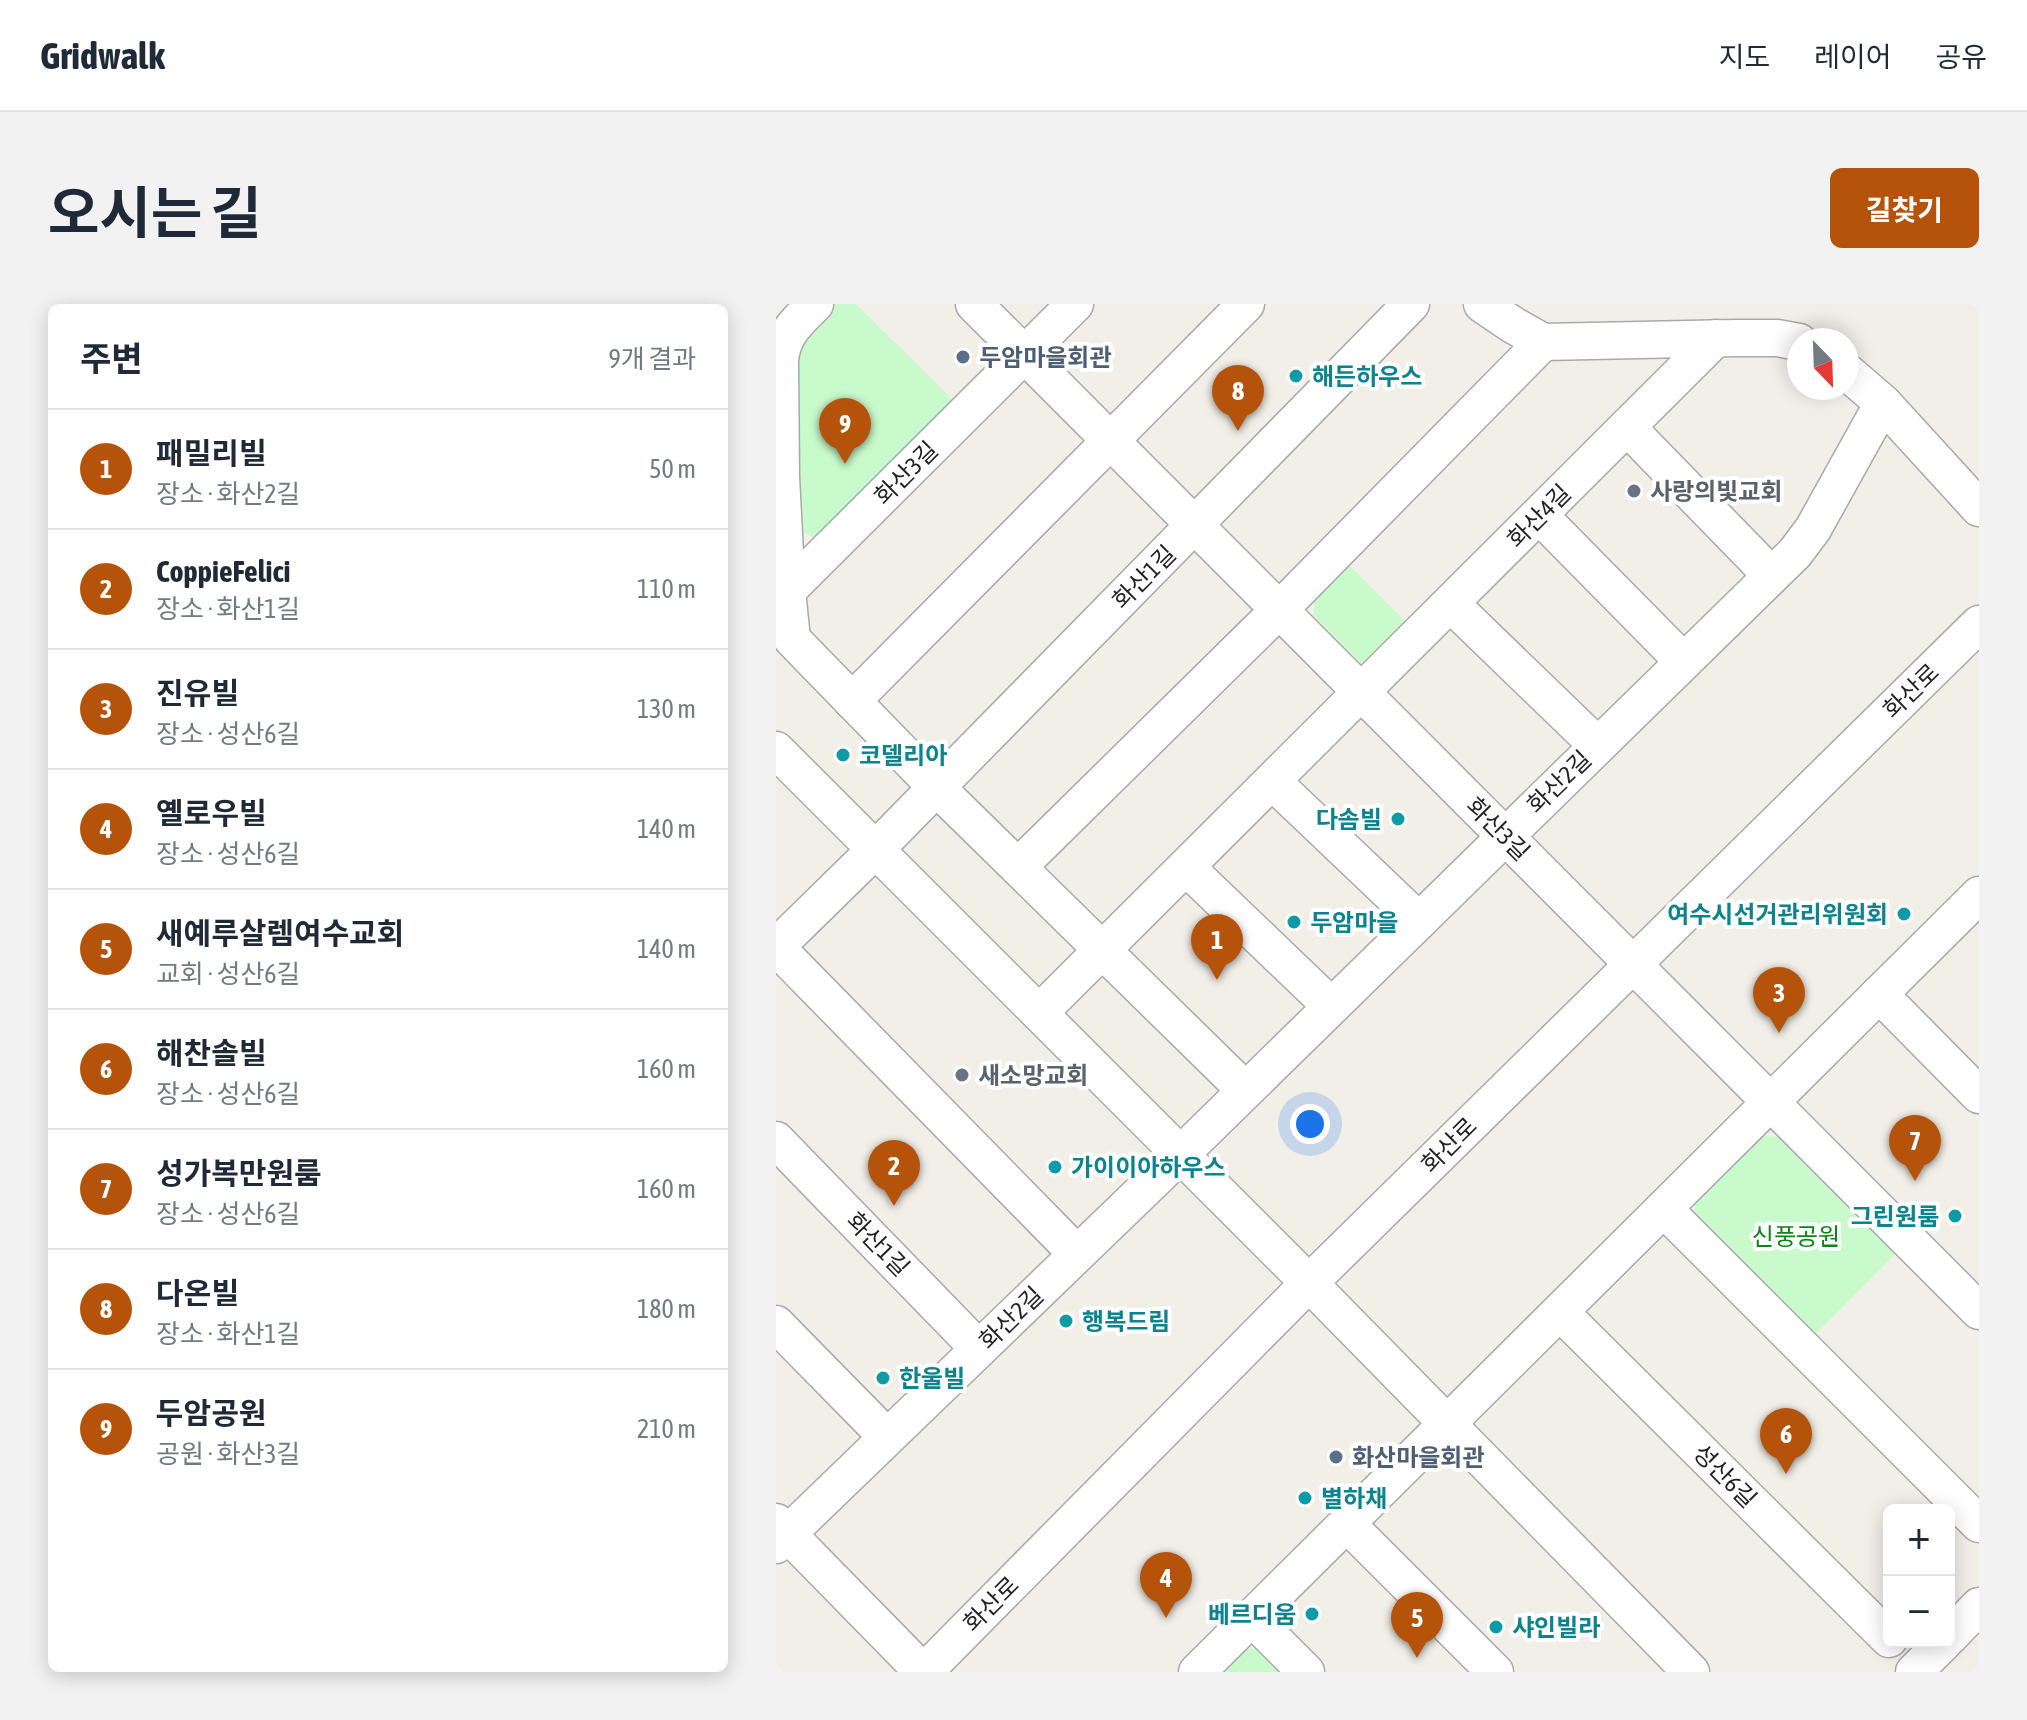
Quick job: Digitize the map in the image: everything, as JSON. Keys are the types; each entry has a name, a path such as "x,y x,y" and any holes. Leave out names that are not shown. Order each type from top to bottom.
{"street":[{"path":"815,304 789,330 781,344 781,477 792,639 936,787 1245,1090"},
{"name":"화산3길","path":"974,304 1772,1101"},
{"path":"1025,355 1075,304"},
{"path":"852,701 1246,304"},
{"name":"화산1길","path":"1077,1254 776,947 1411,304"},
{"path":"1482,304 1543,342 1716,338 1787,340"},
{"name":"화산4길","path":"1363,693 1716,338"},
{"path":"1018,867 1280,609 1543,342"},
{"name":"화산3길","path":"787,591 1025,355"},
{"path":"1859,382 1883,403 1979,508"},
{"name":"화산2길","path":"780,1534 887,1437 1180,1155 1795,553 1813,529 1883,403"},
{"path":"1627,427 1771,575"},
{"path":"1539,515 1683,661"},
{"name":"화산2길","path":"1451,604 1597,745"},
{"name":"화산로","path":"924,1672 1309,1283 1979,624"},
{"path":"1039,1013 1363,693"},
{"path":"776,750 1448,1423 1691,1672"},
{"path":"1273,782 1419,921"},
{"path":"1186,867 1331,1006"},
{"path":"1197,1672 1979,895"},
{"path":"1879,994 1979,1095"},
{"path":"1772,1101 1979,1311"},
{"name":"화산1길","path":"776,1140 979,1349"},
{"path":"1664,1209 1979,1524"},
{"name":"성산6길","path":"1560,1312 1883,1634"},
{"path":"776,1324 887,1437"},
{"path":"1347,1524 1495,1672"},
{"path":"780,1534 924,1672"},
{"path":"1955,1631 1979,1606"},
{"path":"1252,1618 1306,1672"},
{"name":"성산6길","path":"1896,1648 1916,1670"},
{"path":"1916,1670 1938,1648"}],"green space":[{"path":"832,304 856,304 954,401 821,542 797,528 793,355"},
{"path":"1348,564 1409,625 1376,657 1360,662 1314,616 1314,597"},
{"name":"신풍공원","path":"1757,1135 1778,1137 1896,1253 1814,1336 1695,1219 1695,1198"},
{"path":"1233,1647 1262,1650 1285,1672 1207,1672"}],"place":[{"name":"두암마을회관","path":"963,357"},
{"name":"해든하우스","path":"1296,376"},
{"name":"다온빌","path":"1238,431"},
{"name":"두암공원","path":"845,464"},
{"name":"사랑의빛교회","path":"1634,491"},
{"name":"코델리아","path":"843,755"},
{"name":"다솜빌","path":"1398,819"},
{"name":"여수시선거관리위원회","path":"1904,914"},
{"name":"두암마을","path":"1294,922"},
{"name":"패밀리빌","path":"1217,980"},
{"name":"진유빌","path":"1779,1033"},
{"name":"새소망교회","path":"962,1075"},
{"name":"가이이아하우스","path":"1055,1167"},
{"name":"성가복만원룸","path":"1915,1181"},
{"name":"CoppieFelici","path":"894,1206"},
{"name":"그린원룸","path":"1955,1216"},
{"name":"행복드림","path":"1066,1321"},
{"name":"한울빌","path":"883,1378"},
{"name":"화산마을회관","path":"1336,1457"},
{"name":"해찬솔빌","path":"1786,1474"},
{"name":"별하채","path":"1305,1498"},
{"name":"베르디움","path":"1312,1614"},
{"name":"옐로우빌","path":"1166,1618"},
{"name":"샤인빌라","path":"1496,1627"},
{"name":"새예루살렘여수교회","path":"1417,1658"}]}
